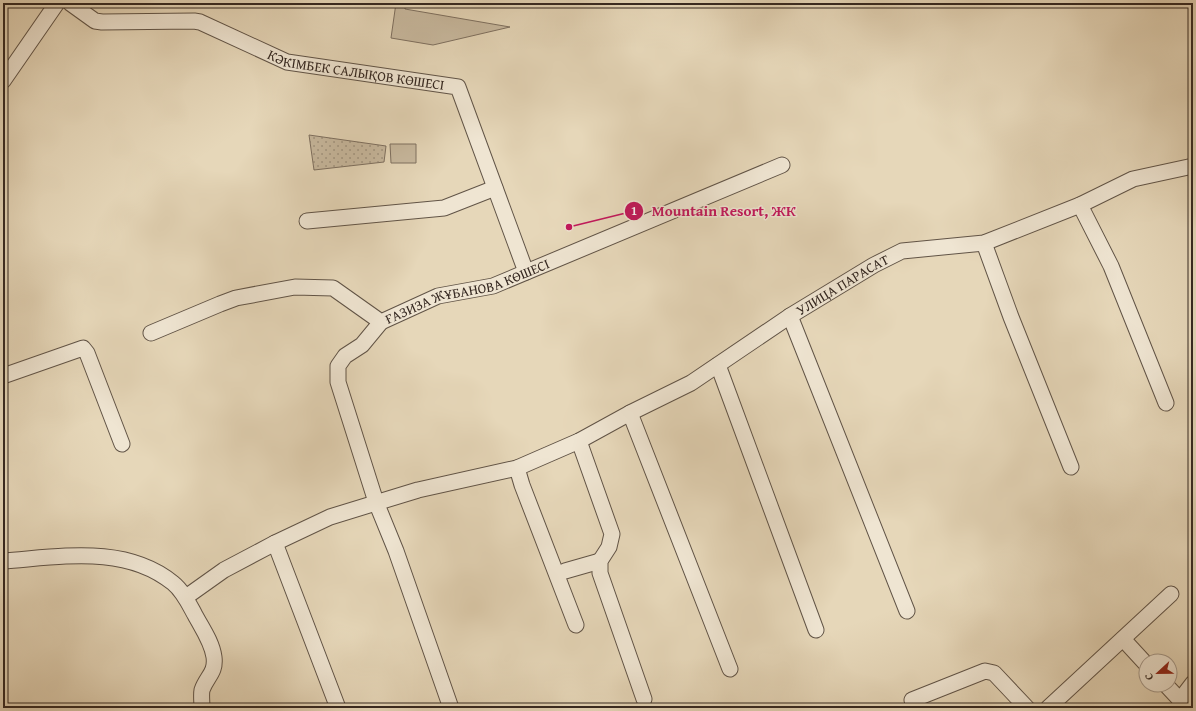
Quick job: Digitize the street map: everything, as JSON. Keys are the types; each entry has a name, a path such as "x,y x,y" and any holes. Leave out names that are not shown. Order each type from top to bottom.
{"street":[{"path":"3,81 57,3"},
{"name":"КӘКІМБЕК САЛЫҚОВ КӨШЕСІ","path":"70,3 95,21 200,22 287,62 458,87 526,272"},
{"name":"ҒАЗИЗА ЖҰБАНОВА КӨШЕСІ","path":"151,334 236,298 295,288 333,288 381,322 438,296 493,286 782,165"},
{"name":"УЛИЦА ПАРАСАТ","path":"186,597 224,570 275,543 330,518 376,502 418,490 517,468 579,441 630,413 691,384 790,316 874,264 902,251 984,243 1080,205 1133,179 1193,166"},
{"path":"307,221 444,208 495,188"},
{"path":"1080,205 1111,266 1166,403"},
{"path":"984,243 1011,317 1070,467"},
{"path":"790,316 907,611"},
{"path":"381,322 362,345 345,356 338,366 338,382 376,502 396,551 451,708"},
{"path":"3,376 83,348 87,353 122,444"},
{"path":"718,365 816,630"},
{"path":"630,413 730,669"},
{"path":"579,441 612,534 609,547 600,561 600,573 644,699"},
{"path":"517,468 522,485 576,625"},
{"path":"275,543 338,708"},
{"path":"3,561 90,555 126,560 149,567 174,583 186,597 208,638 214,655 215,667 202,691 202,708"},
{"path":"565,571 600,561"},
{"path":"1048,708 1171,594"},
{"path":"1123,639 1138,655"},
{"path":"912,700 985,671 994,673 1027,708"},
{"path":"1172,693 1180,704 1193,683"}],"shaded area":[{"path":"396,3 405,3 405,9 510,27 433,45 391,38"},
{"path":"309,135 386,146 384,162 314,170"},
{"path":"390,144 416,144 416,163 391,163"}],"place":[{"name":"Mountain Resort, ЖК","path":"569,227"}]}
